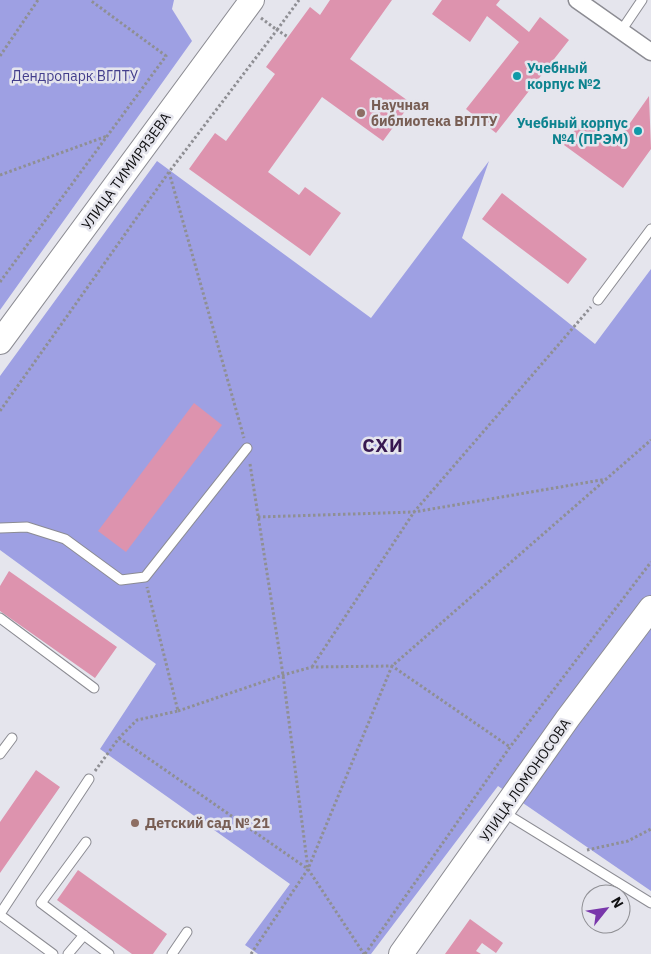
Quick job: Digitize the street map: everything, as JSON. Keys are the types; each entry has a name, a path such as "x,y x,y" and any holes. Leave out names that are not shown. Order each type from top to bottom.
{"main road":[{"name":"УЛИЦА ТИМИРЯЗЕВА","path":"0,342 250,4"},
{"name":"УЛИЦА ЛОМОНОСОВА","path":"401,954 568,718 651,608"}],"street":[{"path":"577,0 651,52"}],"lane":[{"path":"621,31 642,0"},
{"path":"598,300 651,229"},
{"path":"0,528 27,527 65,539 121,580 145,577 247,448"},
{"path":"0,618 94,688"},
{"path":"0,754 12,738"},
{"path":"53,954 0,914 89,779"},
{"path":"503,812 651,903"},
{"path":"86,842 41,903 109,954"},
{"path":"172,954 188,932"},
{"path":"68,954 84,935"}],"path":[{"path":"0,56 38,0"},
{"path":"0,282 166,56 90,0"},
{"path":"0,411 169,172 299,0"},
{"path":"250,4 277,30 288,37"},
{"path":"0,175 107,136"},
{"path":"169,172 247,448 283,675 308,869"},
{"path":"312,668 414,512 598,300"},
{"path":"250,954 308,869 392,666 651,440"},
{"path":"258,517 414,512 607,479"},
{"path":"119,738 308,869 365,954 510,747 651,562"},
{"path":"145,577 178,711"},
{"path":"89,779 119,738 137,720 178,711 283,675 312,668 392,666 510,747"},
{"path":"572,854 628,841 651,829"}],"green space":[{"name":"Дендропарк ВГЛТУ","path":"0,0 174,0 172,9 192,41 0,310"},
{"path":"157,161 371,318 489,161 462,238 595,344 651,269 651,891 498,786 371,954 258,954 245,945 290,884 100,749 156,664 0,550 0,376"}],"building":[{"path":"330,0 392,0 350,59 411,103 383,141 322,97 268,172 299,195 305,187 341,213 310,256 189,169 215,133 226,141 275,74 266,67 310,7 320,15"},
{"name":"Учебный корпус №2","path":"442,0 500,0 496,5 529,32 540,17 569,40 496,133 466,109 519,42 487,16 470,42 432,14"},
{"name":"Учебный корпус №4 (ПРЭМ)","path":"649,96 651,149 623,188 564,145 583,119 616,143"},
{"path":"502,193 587,259 568,284 482,219"},
{"path":"194,403 222,425 126,552 98,531"},
{"path":"9,571 117,647 95,678 0,611 0,586"},
{"path":"36,770 60,787 0,873 0,822"},
{"path":"78,870 167,934 153,954 132,954 57,900"},
{"path":"470,919 503,943 496,953 482,943 476,951 481,954 445,954"}],"place":[{"name":"Учебный корпус №2","path":"517,76"},
{"name":"Научная библиотека ВГЛТУ","path":"361,113"},
{"name":"Учебный корпус №4 (ПРЭМ)","path":"638,131"},
{"name":"Детский сад № 21","path":"135,823"}],"district":[{"name":"СХИ","path":"383,445"}]}
